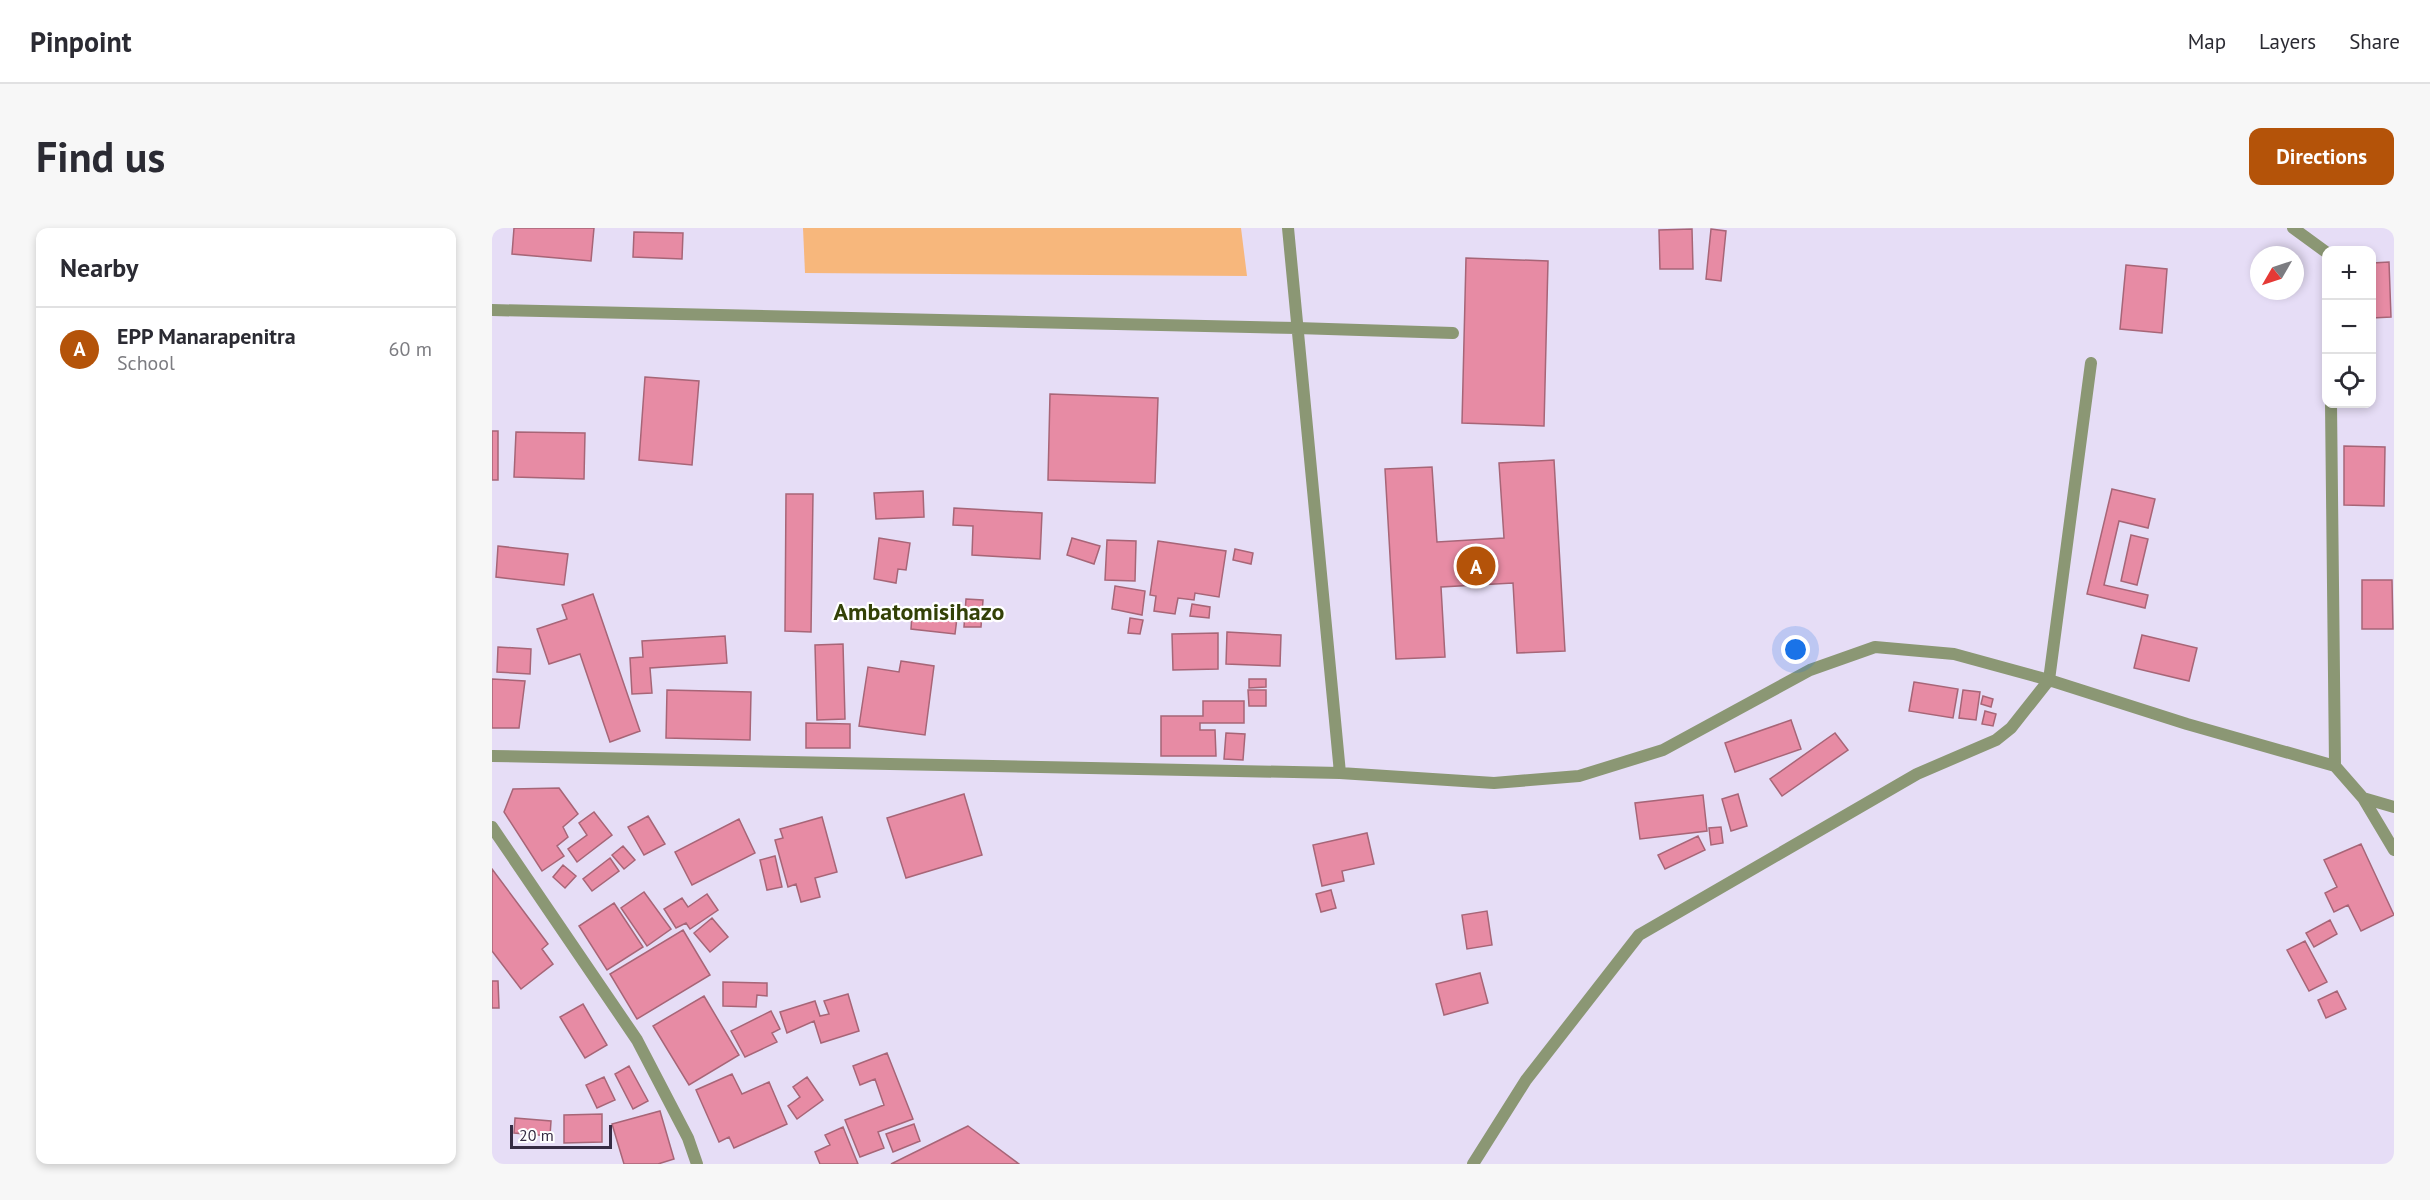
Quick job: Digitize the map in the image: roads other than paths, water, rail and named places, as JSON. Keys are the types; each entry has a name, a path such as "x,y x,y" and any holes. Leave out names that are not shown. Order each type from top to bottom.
{"street":[{"path":"1288,228 1340,773"},
{"path":"2293,228 2322,249"},
{"path":"492,310 1453,333"},
{"path":"1473,1164 1526,1080 1639,935 1917,774 1996,740 2011,728 2049,680 2091,363"},
{"path":"2331,408 2335,766"},
{"path":"492,756 1340,773 1494,783 1579,776 1663,750 1810,670 1875,647 1954,654 2049,680 2187,724 2335,766 2363,798 2394,849"},
{"path":"2363,798 2394,807"},
{"path":"492,826 637,1040 688,1138 697,1164"}],"place":[{"name":"EPP Manarapenitra","path":"1476,566"}],"district":[{"name":"Ambatomisihazo","path":"919,611"}]}
